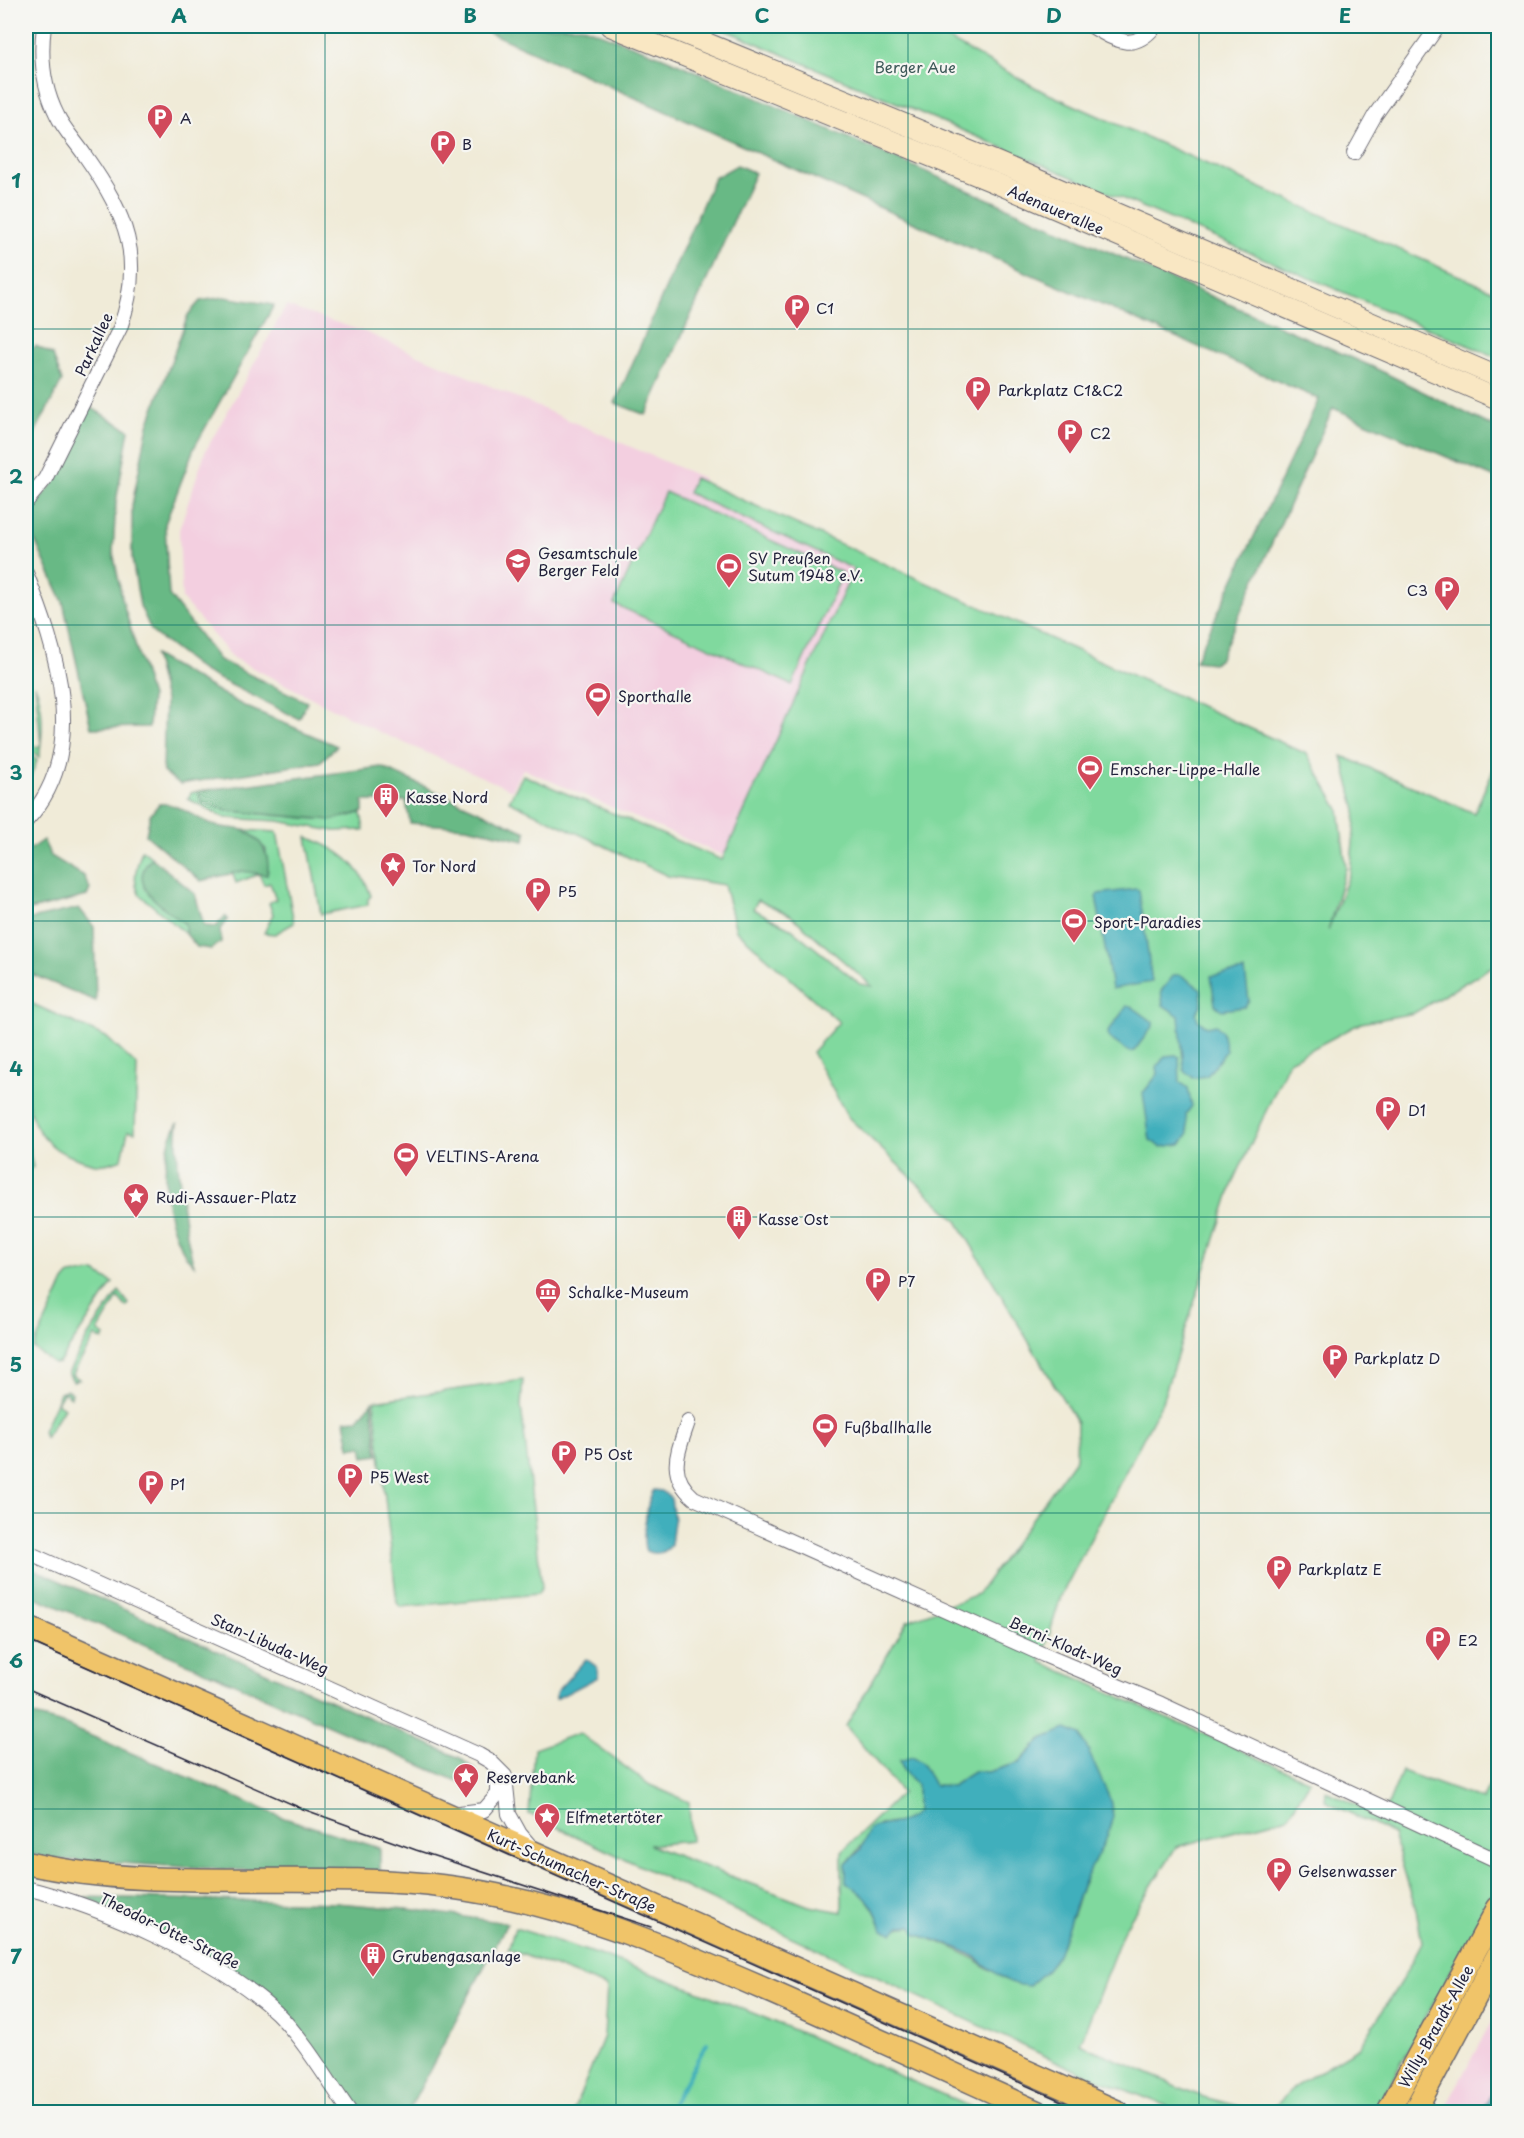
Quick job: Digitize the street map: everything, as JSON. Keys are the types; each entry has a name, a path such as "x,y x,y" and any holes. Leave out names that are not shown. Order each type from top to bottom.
{"main road":[{"name":"Adenauerallee","path":"610,26 991,181 1498,399"},
{"name":"Adenauerallee","path":"665,26 978,154 1498,377"},
{"name":"Kurt-Schumacher-Straße","path":"26,1627 1118,2112"},
{"path":"26,1863 144,1877 370,1881 449,1887 521,1900 662,1945 1037,2112"},
{"name":"Willy-Brandt-Allee","path":"1388,2112 1498,1908"},
{"name":"Willy-Brandt-Allee","path":"1414,2112 1498,1955"}],"street":[{"name":"Parkallee","path":"26,502 45,479 61,450 120,328 128,306 132,262 126,229 115,199 57,116 46,84 41,49 44,26"},
{"path":"1091,26 1119,42 1138,41 1155,26"},
{"path":"1354,153 1375,115 1438,26"},
{"path":"26,573 52,648 64,719 56,771 43,800 26,821"},
{"name":"Berni-Klodt-Weg","path":"688,1422 678,1452 676,1468 679,1480 694,1498 1044,1655 1161,1704 1498,1861"},
{"name":"Stan-Libuda-Weg","path":"26,1552 479,1755 498,1769"},
{"path":"444,1814 484,1810 498,1794 498,1769"},
{"path":"498,1769 505,1776 509,1814 513,1824 539,1855"},
{"name":"Theodor-Otte-Straße","path":"26,1888 91,1908 178,1949 234,1979 287,2024 350,2112"}],"shaded area":[{"name":"Gesamtschule Berger Feld","path":"286,306 365,332 703,478 698,493 862,569 731,859 523,769 512,790 379,732 233,658 182,599 179,530 205,452"},
{"path":"1498,2009 1498,2112 1443,2112"}],"green space":[{"path":"475,26 581,26 663,57 1373,367 1498,429 1498,479 1333,408 1219,660 1213,663 1195,661 1319,399 959,243"},
{"name":"Berger Aue","path":"716,26 924,26 1042,91 1498,293 1498,358"},
{"path":"737,165 755,173 646,415 615,403 714,178"},
{"path":"224,297 274,305 194,448 165,524 169,595 219,660 307,702 299,719 203,671 152,632 140,606 132,559 132,505 148,425 188,315 200,301"},
{"path":"36,346 53,355 62,381 26,450 26,353"},
{"path":"90,407 129,430 116,502 113,552 123,603 151,697 149,727 91,728 63,602 26,521 26,515 52,485"},
{"path":"694,478 1307,754 1339,809 1346,868 1328,930 1350,873 1356,811 1342,756 1474,813 1498,759 1498,963 1414,1013 1361,1023 1289,1061 1233,1183 1162,1402 1061,1596 1041,1662 1310,1781 1288,1817 1176,1847 1124,1929 1080,2044 1200,2096 1260,2112 1182,2112 1075,2070 529,1814 534,1749 579,1733 650,1785 689,1802 691,1841 649,1845 809,1906 842,1912 842,1851 902,1793 846,1726 907,1621 978,1594 1076,1458 1077,1423 957,1221 848,1117 812,1052 839,1022 736,930 724,885 668,876 509,801 523,775 722,860 854,569 688,493","holes":["758,900 790,915 872,986 860,984 790,928 753,909","1081,1735 1087,1749 1107,1836 1082,1886 1072,1917 991,1971 965,1954 916,1934 912,1926 882,1930 877,1915 869,1903 846,1881 846,1864 879,1825 909,1821 917,1811 917,1786 903,1770 900,1760 921,1762 934,1785 952,1786 975,1771 988,1772 1019,1763 1042,1739"]},
{"name":"SV Preußen Sutum 1948 e.V.","path":"665,492 843,573 792,685 614,604"},
{"path":"154,655 242,705 337,746 320,762 180,784 163,772 165,700"},
{"path":"35,685 41,710 41,743"},
{"path":"26,738 37,748 41,744 39,757 26,745"},
{"path":"26,751 37,761 26,787"},
{"path":"381,767 526,832 525,840 466,827 410,823 406,801 363,801 363,812 332,820 229,811 201,803 199,791"},
{"path":"199,791 199,796 229,811 315,819 346,817 361,813 364,830 334,831 278,821 225,818 188,799 191,793"},
{"path":"159,804 172,805 215,826 250,833 264,848 268,861 267,875 242,871 201,881 146,835 150,815"},
{"path":"243,830 277,832 294,923 275,934 264,933 273,914 269,903 276,899 270,883 264,885 259,874 236,883 232,872 247,871 267,875 266,849"},
{"path":"307,837 338,852 354,866 367,885 371,896 368,899 368,905 321,914"},
{"path":"43,840 51,856 84,876 90,889 87,896 26,911 26,852"},
{"path":"142,850 152,858 147,863 185,924 186,934 140,895 135,878"},
{"path":"152,858 195,894 204,926 216,927 225,916 228,919 220,929 221,942 211,949 197,947 186,934 185,924 150,895 144,887 142,877 144,868"},
{"path":"79,908 94,927 96,1001 26,972 26,920"},
{"path":"26,1001 106,1037 137,1066 135,1132 128,1131 122,1159 108,1164 87,1162 53,1146 39,1131 30,1112 26,1091 24,1044"},
{"path":"178,1123 181,1194 194,1265 176,1236 166,1196 167,1156 171,1138"},
{"path":"26,1137 33,1167 26,1172"},
{"path":"95,1272 113,1283 59,1363 54,1364 33,1348 64,1282 70,1275"},
{"path":"119,1291 129,1304 126,1307 118,1297 98,1331 105,1336 103,1340 95,1336 72,1375 79,1379 73,1381 68,1373 88,1336"},
{"path":"523,1380 521,1406 542,1587 538,1594 401,1607 397,1603 374,1401"},
{"path":"66,1390 72,1393 71,1397 64,1392 57,1403 64,1408 45,1438 43,1431 60,1393"},
{"path":"372,1402 378,1455 364,1457 362,1446 350,1448 345,1420 358,1419"},
{"path":"26,1566 460,1758 476,1771 479,1781 473,1786 466,1785 26,1593"},
{"path":"26,1714 63,1724 284,1818 380,1848 380,1871 238,1870 50,1859 26,1853"},
{"path":"1498,1769 1498,1884 1375,2112 1269,2112 1299,2083 1360,2047 1403,1978 1422,1942 1416,1910 1393,1834 1325,1801 1326,1791 1383,1817 1402,1771 1482,1800"},
{"path":"84,1897 338,1903 417,1910 507,1923 408,2112 356,2112 278,2011 130,1920"},
{"path":"515,1928 693,1989 982,2112 573,2112 604,2036 607,1987 508,1949"}],"water":[{"path":"1139,890 1152,982 1112,989 1096,896"},
{"path":"1245,971 1249,1001 1245,1007 1222,1010 1215,1005 1211,976"},
{"path":"1174,975 1181,975 1201,989 1202,1004 1196,1013 1198,1020 1207,1027 1216,1025 1222,1031 1226,1051 1207,1076 1193,1078 1184,1070 1179,1016 1163,1005 1161,991"},
{"path":"1127,1006 1131,1006 1153,1022 1153,1026 1134,1051 1129,1052 1109,1038 1108,1032"},
{"path":"1165,1056 1179,1057 1180,1082 1188,1088 1192,1106 1186,1114 1188,1134 1181,1144 1161,1147 1150,1140 1143,1093 1158,1074 1157,1067"},
{"path":"654,1490 662,1491 671,1498 674,1521 671,1545 663,1552 656,1553 646,1551 644,1538 647,1510"},
{"path":"586,1659 597,1667 598,1677 556,1699 556,1692"},
{"path":"1066,1729 1081,1735 1110,1799 1113,1816 1107,1836 1082,1886 1058,1955 1045,1972 1029,1986 1019,1985 999,1976 966,1952 916,1934 912,1926 901,1926 893,1933 882,1930 877,1914 869,1902 846,1882 846,1864 861,1849 869,1829 907,1819 917,1811 917,1786 903,1770 900,1761 912,1757 921,1762 934,1785 952,1786 975,1771 988,1772 1019,1763 1042,1739"},
{"path":"1494,2088 1498,2091 1498,2103 1493,2112 1481,2112"}],"waterway":[{"path":"668,2112 707,2043"}],"tram line":[{"path":"26,1640 1086,2112"},
{"path":"26,1688 303,1809 416,1850 651,1927"}],"place":[{"name":"A","path":"160,140"},
{"name":"B","path":"443,166"},
{"name":"C1","path":"797,330"},
{"name":"Parkplatz C1&C2","path":"978,412"},
{"name":"C2","path":"1070,455"},
{"name":"Gesamtschule Berger Feld","path":"518,584"},
{"name":"SV Preußen Sutum 1948 e.V.","path":"729,589"},
{"name":"C3","path":"1447,612"},
{"name":"Sporthalle","path":"598,718"},
{"name":"Emscher-Lippe-Halle","path":"1090,791"},
{"name":"Kasse Nord","path":"386,819"},
{"name":"Tor Nord","path":"393,888"},
{"name":"P5","path":"538,913"},
{"name":"Sport-Paradies","path":"1074,944"},
{"name":"D1","path":"1388,1132"},
{"name":"VELTINS-Arena","path":"406,1178"},
{"name":"Rudi-Assauer-Platz","path":"136,1219"},
{"name":"Kasse Ost","path":"739,1241"},
{"name":"P7","path":"878,1303"},
{"name":"Schalke-Museum","path":"548,1314"},
{"name":"Parkplatz D","path":"1335,1380"},
{"name":"Fußballhalle","path":"825,1449"},
{"name":"P5 Ost","path":"564,1476"},
{"name":"P5 West","path":"350,1499"},
{"name":"P1","path":"151,1506"},
{"name":"Parkplatz E","path":"1279,1591"},
{"name":"E2","path":"1438,1662"},
{"name":"Reservebank","path":"466,1799"},
{"name":"Elfmetertöter","path":"547,1839"},
{"name":"Gelsenwasser","path":"1279,1893"},
{"name":"Grubengasanlage","path":"373,1978"}]}
